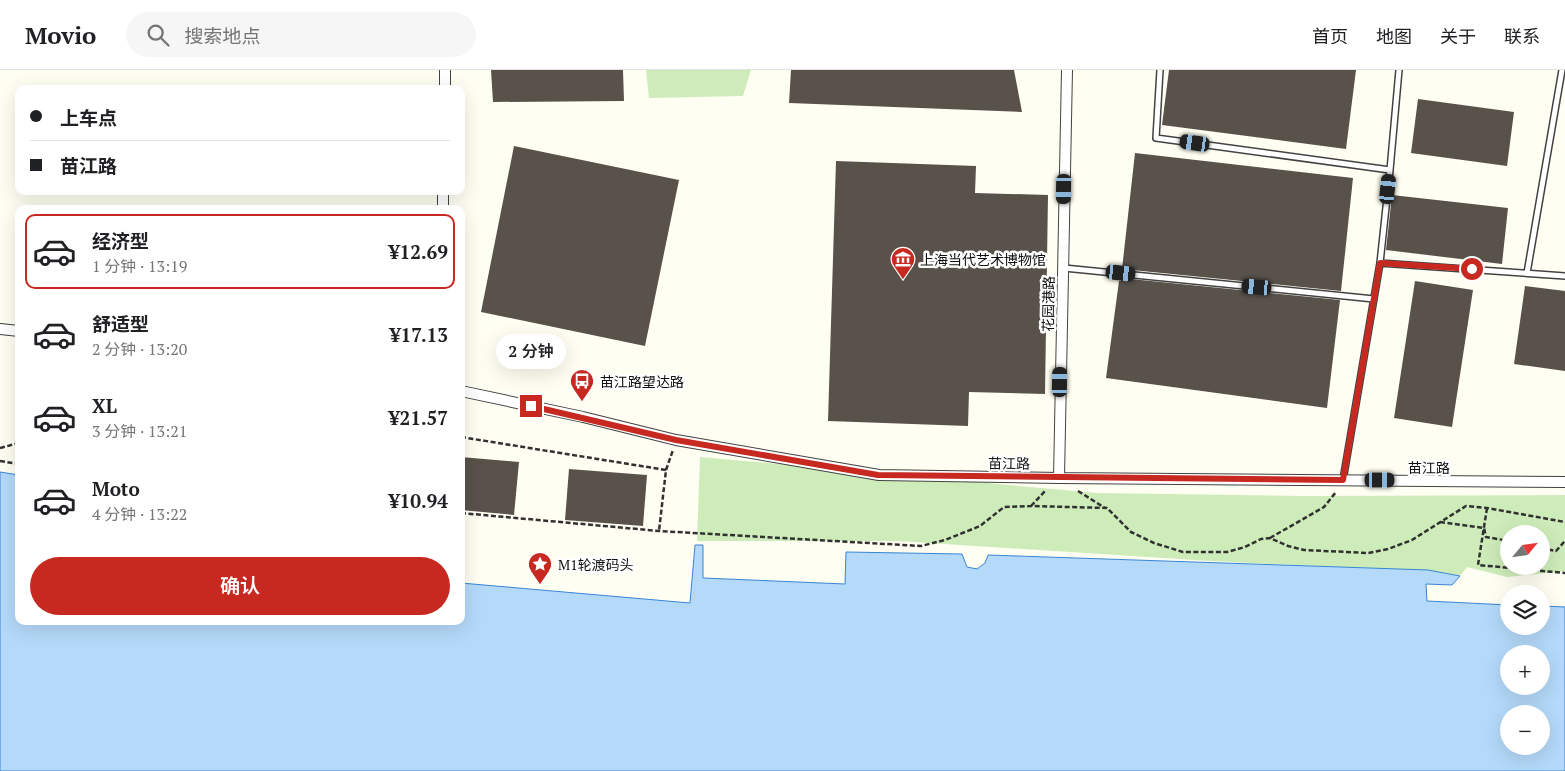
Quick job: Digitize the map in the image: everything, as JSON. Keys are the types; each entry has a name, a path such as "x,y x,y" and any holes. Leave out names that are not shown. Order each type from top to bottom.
{"street":[{"path":"445,85 446,70"},
{"name":"花园港路","path":"1058,478 1067,70"},
{"path":"0,329 15,331"},
{"name":"苗江路","path":"465,392 583,417 676,440 878,475 1565,482"}],"lane":[{"path":"1160,70 1156,138 1390,170"},
{"path":"1343,480 1380,263 1400,70"},
{"path":"1527,273 1562,70"},
{"path":"1380,263 1565,276"},
{"path":"1063,268 1374,298"}],"path":[{"path":"465,438 666,470"},
{"path":"659,531 666,470 676,440"},
{"path":"0,448 15,444"},
{"path":"0,460 15,463"},
{"path":"1031,506 1058,478 1107,508 1131,532 1154,543 1183,552 1227,552 1245,547 1261,539 1270,538 1324,507 1343,480"},
{"path":"1270,538 1304,550 1368,553 1399,546 1412,540 1466,506 1565,522"},
{"path":"465,514 659,531 921,546 945,540 980,526 1004,507 1107,508"},
{"path":"1487,508 1478,565 1565,573"},
{"path":"1440,522 1484,528"},
{"path":"1484,528 1486,536 1500,539"},
{"path":"1550,550 1556,552 1565,541"}],"green space":[{"path":"646,70 751,70 743,96 649,98"},
{"path":"700,457 1097,493 1305,496 1565,495 1565,571 1550,573 1550,525 1500,525 1500,575 1526,575 1507,577 1467,567 1460,576 1428,570 1210,561 898,541 697,541"}],"water":[{"path":"0,472 15,474 15,625 465,625 465,583 690,603 695,545 703,545 703,578 845,584 846,552 962,554 967,567 977,569 985,563 988,555 1428,570 1460,576 1452,585 1426,584 1427,601 1500,605 1500,635 1550,635 1550,606 1565,607 1565,771 0,771"}],"building":[{"path":"491,70 623,70 624,101 493,102"},
{"path":"791,70 1014,70 1022,112 789,103"},
{"path":"1169,70 1356,70 1346,149 1162,125"},
{"path":"1418,99 1514,112 1507,166 1411,153"},
{"path":"514,146 679,180 645,346 481,312"},
{"path":"1135,153 1353,178 1341,291 1122,269"},
{"name":"上海当代艺术博物馆","path":"836,161 976,166 975,193 1048,195 1045,394 969,392 968,426 828,421"},
{"path":"1392,195 1508,208 1502,264 1386,250"},
{"path":"1121,278 1340,300 1327,408 1106,378 1119,281 1121,281"},
{"path":"1415,281 1473,290 1452,427 1394,418"},
{"path":"1525,286 1565,291 1565,371 1514,364"},
{"path":"465,457 519,462 514,515 465,510"},
{"path":"569,469 647,475 643,526 565,520"}],"place":[{"name":"上海当代艺术博物馆","path":"903,280"},
{"name":"苗江路望达路","path":"582,402"},
{"name":"M1轮渡码头","path":"540,585"}],"route":[{"path":"531,406 676,440 878,475 1343,480 1380,263 1472,269"}]}
